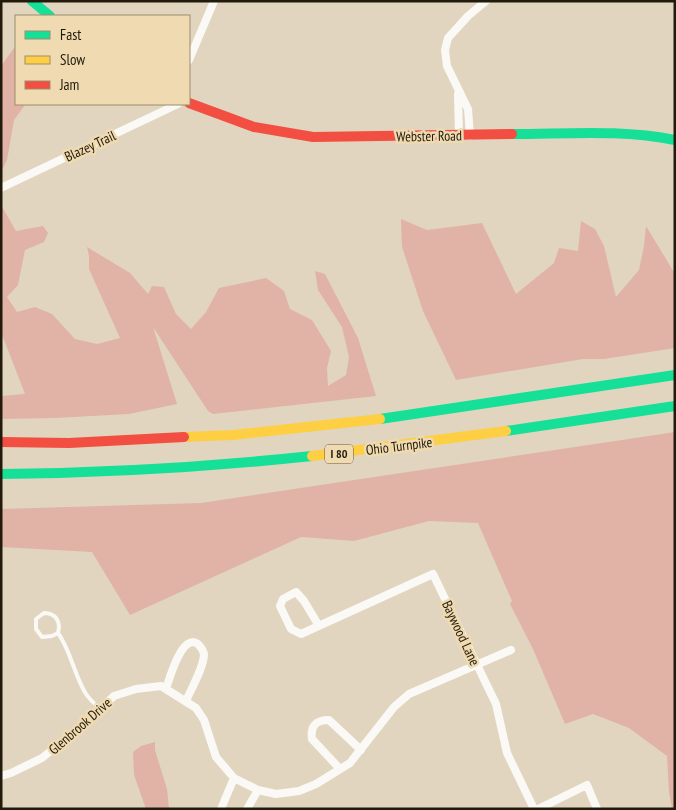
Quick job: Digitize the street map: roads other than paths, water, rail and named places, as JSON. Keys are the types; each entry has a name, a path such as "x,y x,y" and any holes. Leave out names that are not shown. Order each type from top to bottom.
{"main road":[{"path":"32,1 49,15"},
{"name":"Webster Road","path":"190,103 254,127 313,137 470,136 606,132 675,140"},
{"name":"Ohio Turnpike","path":"1,442 69,443 233,435 398,417 675,375"},
{"name":"Ohio Turnpike","path":"1,474 66,475 232,466 397,448 675,406"}],"street":[{"path":"190,58 214,1"},
{"path":"470,136 468,109 447,66 445,50 448,38 468,16 486,1"},
{"path":"457,89 460,136"},
{"name":"Blazey Trail","path":"1,188 176,105"},
{"name":"Baywood Lane","path":"319,626 304,601 296,592 283,599 280,606 291,629 301,634 319,626 433,574 496,704 506,754 534,809"},
{"path":"166,689 183,648 188,644 196,642 202,648 204,654 202,664 186,701"},
{"name":"Glenbrook Drive","path":"1,776 42,758 114,696 136,689 161,686 196,708 204,720 216,757 234,778 258,790 276,794 298,791 316,784 350,763 394,707 409,694 511,650"},
{"path":"340,769 312,739 311,733 316,723 321,720 329,720 361,750"},
{"path":"221,809 234,778"},
{"path":"538,809 587,785 597,809"},
{"path":"247,809 258,790"}],"lane":[{"path":"58,633 42,637 36,629 36,619 44,613 52,614 59,622 58,633 65,643 76,673 87,696 100,709"}]}
